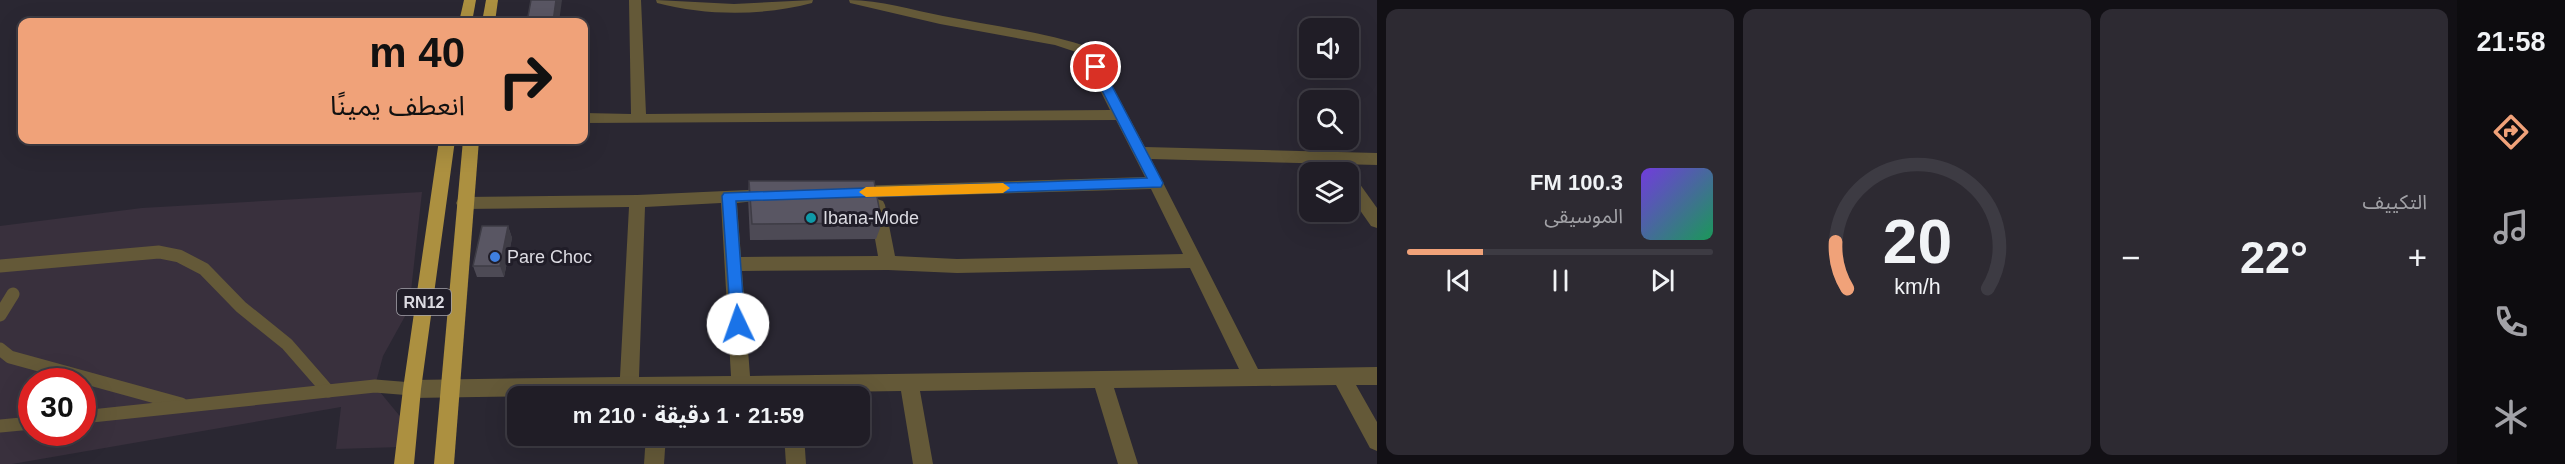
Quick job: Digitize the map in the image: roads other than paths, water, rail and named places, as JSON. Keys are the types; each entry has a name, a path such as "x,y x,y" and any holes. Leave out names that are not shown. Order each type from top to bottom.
{"highway":[{"path":"467,18 471,0"},
{"path":"490,18 492,0"},
{"name":"RN12","path":"404,464 412,389 446,144"},
{"name":"RN12","path":"444,464 448,388 471,144"}],"street":[{"path":"634,0 639,119"},
{"path":"662,0 740,10 788,5 807,0"},
{"path":"855,0 940,20 1057,41 1087,51 1156,183 1252,377"},
{"path":"588,118 1121,115"},
{"path":"1139,153 1377,159"},
{"path":"1334,158 1337,162"},
{"path":"842,193 1156,183"},
{"path":"875,192 888,263"},
{"path":"464,203 637,201 785,195"},
{"path":"729,196 741,384"},
{"path":"1359,196 1377,221"},
{"path":"629,386 637,201"},
{"path":"735,264 888,263 957,266 1194,261"},
{"path":"1341,376 1377,441"},
{"path":"850,386 909,382 1377,376"},
{"path":"1102,379 1128,464"},
{"path":"909,382 923,464"},
{"path":"717,386 741,384 758,386"},
{"path":"412,389 507,387"},
{"path":"654,464 655,446"},
{"path":"795,446 796,464"}],"lane":[{"path":"0,266 159,252 179,256 204,269 241,307 286,344 328,391"},
{"path":"0,315 13,294"},
{"path":"0,350 10,357 188,406"},
{"path":"96,416 375,386 412,389"},
{"path":"0,426 18,424"}],"place":[{"name":"Ibana-Mode","path":"811,218"},
{"name":"Pare Choc","path":"495,257"}]}
